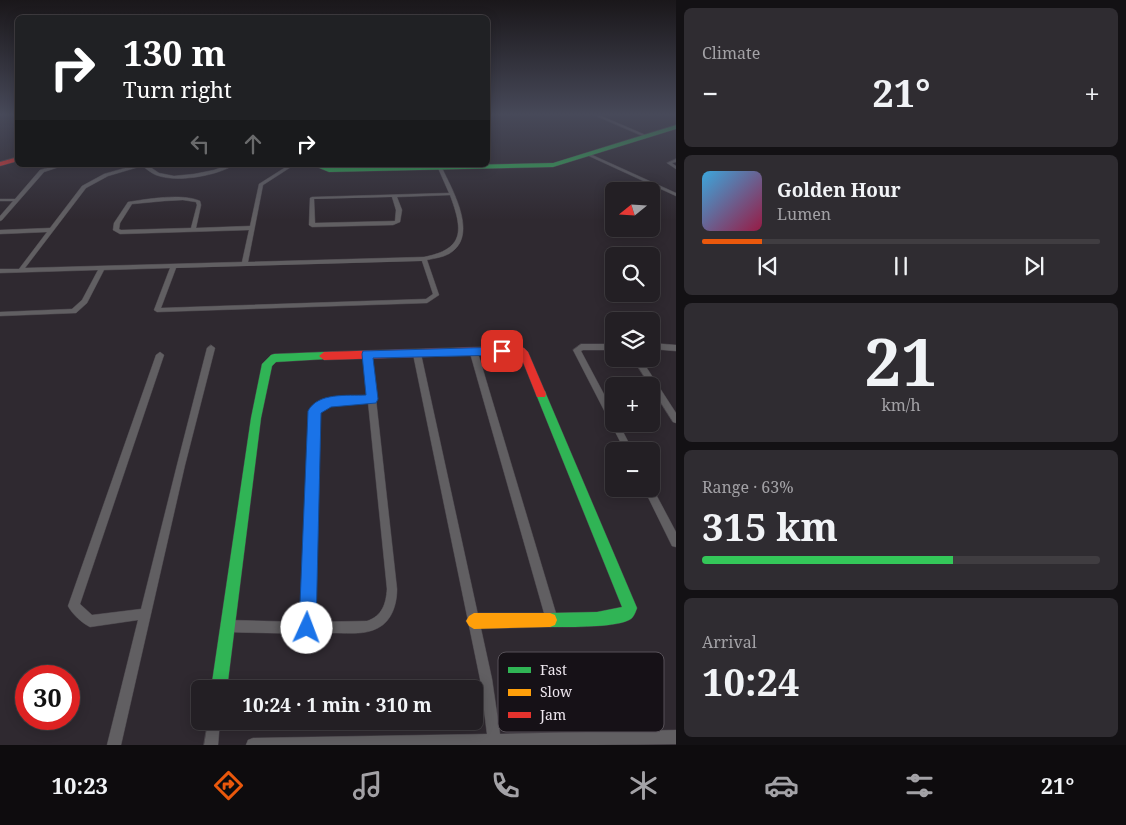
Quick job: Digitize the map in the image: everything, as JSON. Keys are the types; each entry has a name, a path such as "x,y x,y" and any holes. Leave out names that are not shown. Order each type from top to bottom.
{"street":[{"path":"490,167 552,165 605,150"},
{"path":"590,155 676,195"},
{"path":"0,164 15,160"},
{"path":"676,160 669,163 676,168"},
{"path":"0,219 42,171 55,167"},
{"path":"20,271 84,187 106,175 135,167"},
{"path":"145,167 157,174 172,176 206,174 226,167"},
{"path":"245,264 261,184 289,167"},
{"path":"321,167 329,170 477,167"},
{"path":"0,271 424,259 450,251 455,247 458,240 460,222 458,210 440,168"},
{"path":"394,195 399,215 397,222 393,224 312,225 312,198 394,195 451,194"},
{"path":"0,200 16,200"},
{"path":"193,229 199,205 198,201 183,200 130,203 117,223 116,230 120,232 252,228"},
{"path":"0,232 52,230"},
{"path":"174,266 157,310 427,301 436,295 424,259"},
{"path":"0,314 74,310 85,301 102,268"},
{"path":"605,347 581,347 577,350 605,405"},
{"path":"660,347 676,348"},
{"path":"114,745 211,348"},
{"path":"220,680 256,418 267,364 274,358 367,354 474,353 519,350 525,355 630,603 629,611 622,615 597,619 474,620"},
{"path":"474,353 552,620"},
{"path":"228,626 307,628 375,625 383,619 392,599 367,354"},
{"path":"417,354 486,679 495,742"},
{"path":"145,614 90,620 74,606 160,355"},
{"path":"643,367 676,420"},
{"path":"307,628 314,411 319,406 330,402 372,399"},
{"path":"652,497 676,542"},
{"path":"211,745 213,730"},
{"path":"254,745 406,744 676,737"}],"traffic: fast":[{"path":"490,166 553,165 602,150"},
{"path":"321,167 329,170 463,167"},
{"path":"220,680 256,418 267,364 274,358 324,356"},
{"path":"541,394 630,608 626,614 597,619 550,620"}],"traffic: slow":[{"path":"474,621 550,620"}],"traffic: jam":[{"path":"0,164 15,160"},
{"path":"324,356 516,350 521,351 525,355 541,394"}],"route":[{"path":"307,628 314,411 319,406 330,402 372,399 367,354 502,351"}]}
